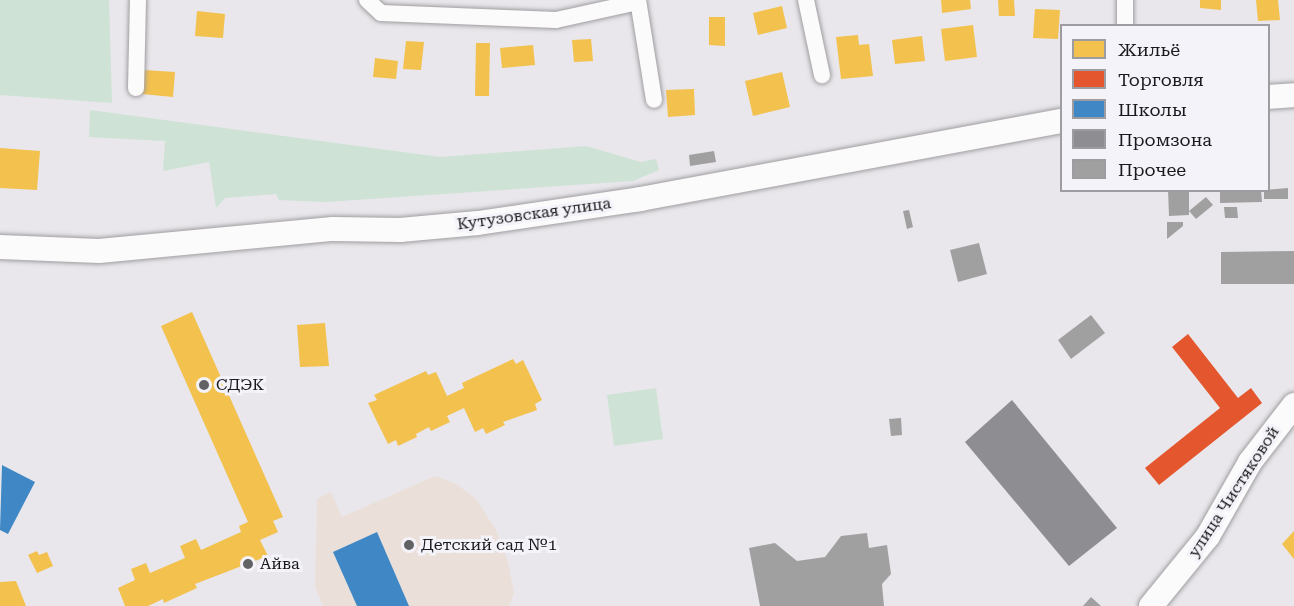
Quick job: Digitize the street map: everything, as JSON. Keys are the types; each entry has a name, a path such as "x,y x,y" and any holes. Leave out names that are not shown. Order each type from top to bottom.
{"street":[{"path":"136,88 138,0"},
{"path":"367,0 381,13 556,20 638,1 654,100"},
{"path":"806,0 822,75"},
{"path":"1125,0 1125,24"},
{"path":"1270,97 1294,95"},
{"name":"Кутузовская улица","path":"0,247 99,251 333,229 400,230 468,224 640,199 1060,121"},
{"name":"улица Чистяковой","path":"1151,606 1208,536 1250,462 1294,405"}],"shaded area":[{"name":"Детский сад №1","path":"435,476 456,484 476,499 495,528 508,562 514,593 509,606 323,606 315,587 317,499 331,492 342,517"}],"green space":[{"path":"0,0 109,0 112,103 0,95"},
{"path":"90,110 440,157 586,146 641,162 656,159 659,170 633,181 326,202 279,200 276,194 225,198 216,208 209,162 163,171 165,141 89,137"},
{"path":"656,388 663,439 614,446 607,395"}],"building: Жильё":[{"path":"941,0 970,0 971,9 942,13"},
{"path":"998,0 1014,0 1015,16 999,16"},
{"path":"1200,0 1221,0 1221,10 1200,8"},
{"path":"1256,0 1278,0 1280,20 1258,21"},
{"path":"782,6 787,28 758,35 753,13"},
{"path":"1035,9 1060,10 1058,39 1033,38"},
{"path":"197,11 225,14 223,38 195,36"},
{"path":"709,17 725,17 725,46 709,45"},
{"path":"973,25 977,57 945,61 941,29"},
{"path":"858,35 859,45 869,44 873,76 841,79 836,37"},
{"path":"922,36 925,61 895,64 892,40"},
{"path":"591,39 593,61 574,62 572,40"},
{"path":"406,41 424,42 421,70 403,69"},
{"path":"476,43 490,43 489,96 475,96"},
{"path":"533,45 535,65 502,68 500,48"},
{"path":"375,58 398,61 396,79 373,77"},
{"path":"144,70 175,72 173,97 142,94"},
{"path":"782,72 790,107 753,116 745,81"},
{"path":"694,89 695,115 668,117 666,90"},
{"path":"0,148 40,151 37,190 0,188"},
{"path":"192,312 283,517 273,521 278,532 260,540 268,556 195,584 197,588 164,603 163,599 148,606 125,606 118,588 135,580 131,569 146,563 150,573 185,558 180,546 196,539 201,550 241,532 239,526 248,522 161,326"},
{"path":"325,323 329,366 300,367 297,325"},
{"path":"513,359 516,364 523,360 542,400 535,404 537,410 503,422 505,425 486,434 483,428 475,432 464,408 447,416 450,422 431,431 429,427 416,434 417,437 398,446 396,440 388,444 368,403 377,400 374,395 426,371 428,375 436,372 447,396 464,388 462,383"},
{"path":"1294,531 1294,559 1282,544"},
{"path":"37,551 39,555 47,552 53,566 37,573 28,555"},
{"path":"16,581 26,606 0,606 0,582"}],"building: Торговля":[{"path":"1188,334 1238,398 1251,388 1262,403 1159,485 1145,468 1220,408 1172,347"}],"building: Школы":[{"path":"2,465 35,482 8,534 0,530"},
{"path":"377,532 409,606 357,606 333,552"}],"building: Промзона":[{"path":"1012,400 1117,528 1069,566 965,442"}],"building: Прочее":[{"path":"714,151 716,162 690,166 689,155"},
{"path":"1288,188 1288,199 1264,199 1264,192 1270,192 1270,190"},
{"path":"1168,192 1189,192 1189,215 1169,216"},
{"path":"1220,192 1261,192 1262,202 1220,203"},
{"path":"1206,197 1213,205 1196,219 1189,211"},
{"path":"1224,207 1237,207 1238,218 1225,218"},
{"path":"909,210 913,227 907,229 903,211"},
{"path":"1167,222 1183,222 1183,226 1167,239"},
{"path":"979,243 987,274 958,282 950,250"},
{"path":"1294,251 1294,284 1221,284 1221,252"},
{"path":"1091,315 1105,333 1071,359 1058,340"},
{"path":"901,418 902,435 891,436 889,419"},
{"path":"867,533 869,548 887,545 891,574 882,584 884,606 760,606 749,548 775,543 797,561 825,557 841,536"},
{"path":"1091,597 1101,606 1083,606"}],"place":[{"name":"СДЭК","path":"204,385"},
{"name":"Детский сад №1","path":"409,545"},
{"name":"Айва","path":"248,564"}]}
